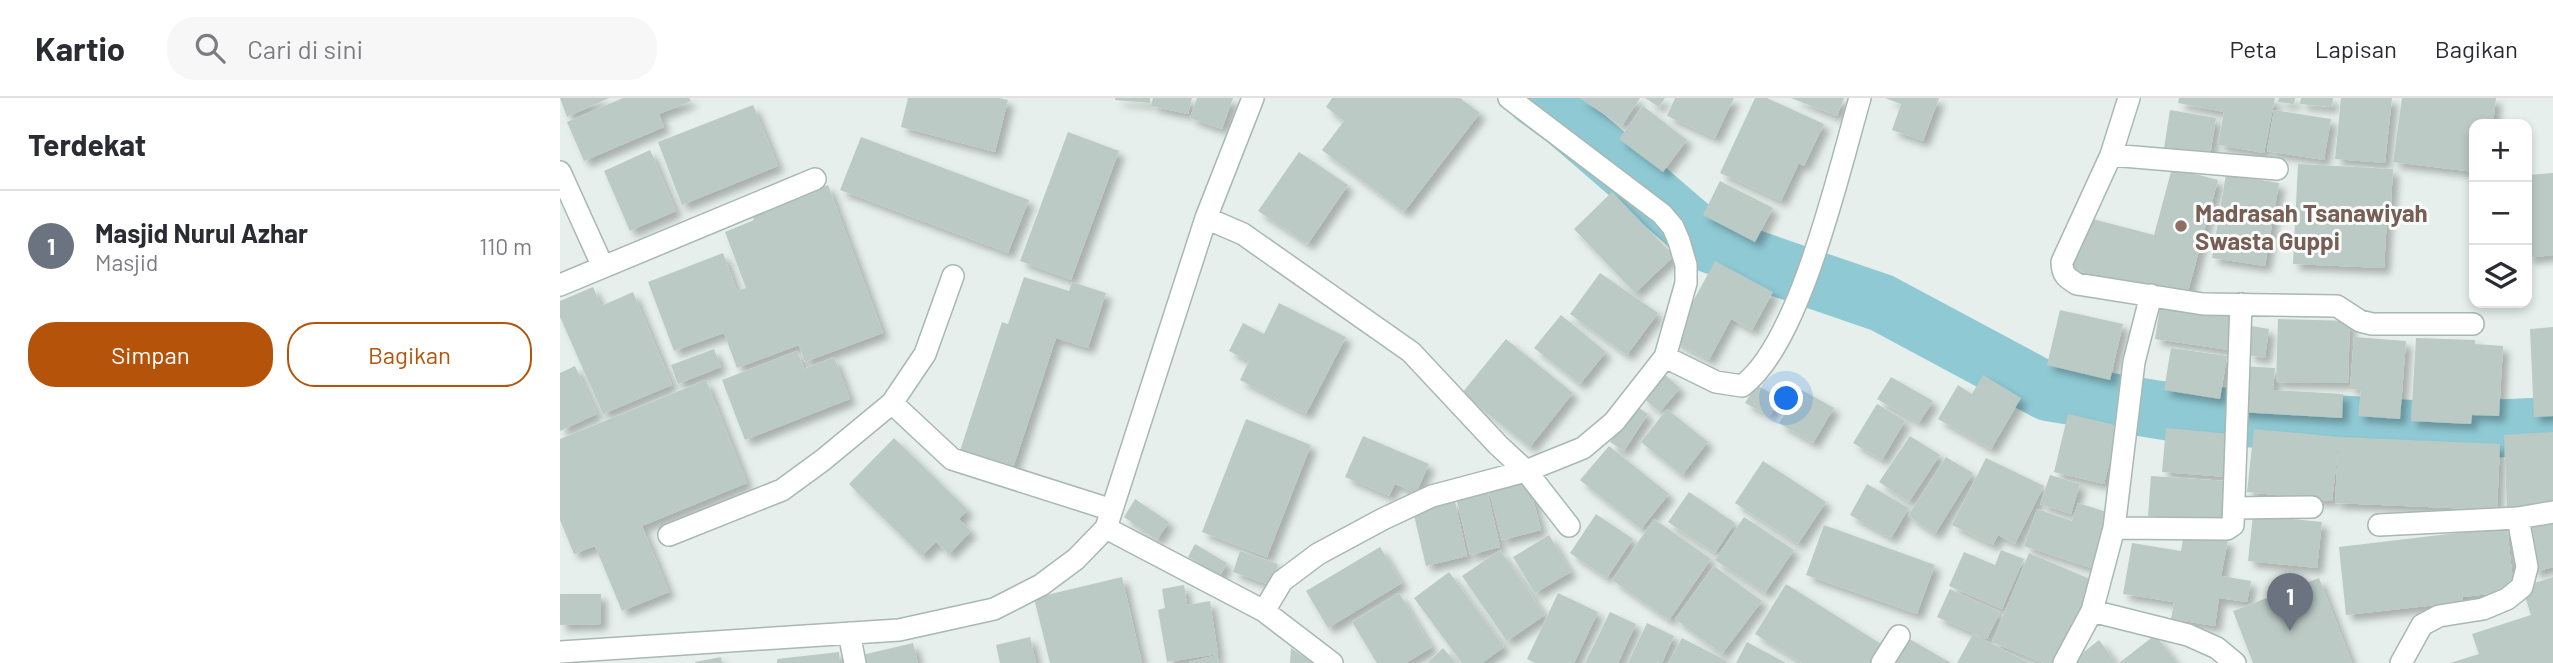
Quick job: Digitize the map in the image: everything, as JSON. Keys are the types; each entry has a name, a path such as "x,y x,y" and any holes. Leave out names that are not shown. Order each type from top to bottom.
{"street":[{"path":"560,652 636,655 899,630 994,610 1041,585 1076,559 1109,519 1206,218 1253,98"},
{"path":"1264,611 1282,582 1318,554 1372,524 1432,496 1526,471 1583,448 1614,422 1665,357 1686,283 1686,265 1672,227 1662,214 1534,107 1509,98"},
{"path":"1665,357 1716,382 1742,386 1756,376 1793,313 1860,98"},
{"path":"2129,98 2111,155 2062,262 2062,271 2066,277 2077,284 2203,304 2337,306 2360,321 2372,324 2473,324"},
{"path":"2111,155 2277,169"},
{"path":"560,172 603,267"},
{"path":"560,285 815,179"},
{"path":"1206,218 1244,234 1412,352 1498,445 1526,471 1569,526"},
{"path":"669,535 782,490 824,460 891,403 925,354 953,276"},
{"path":"2064,663 2092,611 2114,527 2123,432 2134,362 2151,295"},
{"path":"2114,527 2227,529 2233,525 2241,304"},
{"path":"891,403 952,459 1109,519 1264,611 1332,663"},
{"path":"2234,508 2312,508"},
{"path":"2379,525 2518,518 2553,512"},
{"path":"2401,663 2422,625 2439,616 2483,609 2507,598 2522,587 2526,566 2518,518"},
{"path":"2092,611 2188,635 2217,648 2235,663"},
{"path":"849,633 855,663"},
{"path":"1882,663 1899,636"}],"building":[{"path":"560,98 609,98 567,117"},
{"path":"623,98 689,98 691,101 659,114 664,127 584,161 567,122"},
{"path":"908,98 1008,100 995,152 901,127"},
{"path":"1150,98 1150,103 1115,100"},
{"path":"1153,98 1192,98 1188,114 1151,106"},
{"path":"1197,98 1233,98 1222,129 1190,118"},
{"path":"1332,98 1460,98 1480,113 1404,212 1322,150 1344,121 1326,107"},
{"path":"1579,98 1640,98 1622,126"},
{"path":"1645,98 1665,98 1659,107"},
{"path":"1675,98 1734,98 1715,138 1667,116"},
{"path":"1755,98 1767,98 1824,124 1804,166 1799,163 1781,201 1720,173"},
{"path":"1791,98 1844,98 1837,116"},
{"path":"1885,98 1939,98 1923,141 1892,130 1901,104"},
{"path":"2179,98 2275,98 2264,153 2218,145 2224,112 2178,103"},
{"path":"2279,98 2295,98 2294,104 2278,102"},
{"path":"2301,98 2333,98 2332,107 2300,104"},
{"path":"2341,98 2392,98 2385,163 2335,159"},
{"path":"2402,98 2496,98 2494,119 2469,119 2469,171 2393,162"},
{"path":"753,105 778,166 682,205 658,142"},
{"path":"1643,106 1687,140 1663,172 1619,139"},
{"path":"2170,110 2216,118 2210,156 2164,148"},
{"path":"2274,110 2331,119 2324,160 2267,151"},
{"path":"1068,132 1119,151 1071,280 1020,261"},
{"path":"861,137 1029,200 1008,253 840,190"},
{"path":"650,150 676,211 630,231 604,171"},
{"path":"1299,152 1348,185 1308,244 1258,211"},
{"path":"2298,164 2393,169 2384,268 2293,264"},
{"name":"Madrasah Tsanawiyah Swasta Guppi","path":"2172,168 2218,180 2186,299 2071,269 2085,217 2154,235"},
{"path":"2553,173 2553,255 2532,257 2532,175"},
{"path":"2226,174 2279,183 2265,266 2212,258"},
{"path":"1720,181 1773,208 1755,242 1703,215"},
{"path":"828,185 883,333 805,362 799,345 737,368 724,333 674,351 648,282 723,253 737,291 746,288 725,232 754,220 752,213"},
{"path":"1612,192 1674,256 1635,293 1574,229"},
{"path":"1715,261 1773,292 1752,330 1731,319 1709,360 1672,340"},
{"path":"1600,273 1658,313 1627,355 1570,314"},
{"path":"1024,277 1069,291 1072,282 1106,293 1088,348 1056,338 1012,471 959,454 1002,322 1008,324"},
{"path":"593,287 601,306 633,292 672,385 603,414 560,317 560,301"},
{"path":"2161,300 2235,311 2229,350 2155,339"},
{"path":"1279,303 1346,337 1306,414 1240,380 1249,361 1229,351 1243,323 1264,334"},
{"path":"2060,310 2123,324 2110,380 2047,365"},
{"path":"1561,315 1606,352 1580,384 1534,348"},
{"path":"2278,319 2350,321 2348,383 2276,382"},
{"path":"2252,326 2269,329 2265,358 2248,355"},
{"path":"2553,327 2553,416 2534,417 2530,329"},
{"path":"2354,337 2406,341 2400,419 2358,416 2361,390 2350,389"},
{"path":"2416,338 2475,340 2475,344 2503,346 2499,416 2472,415 2471,424 2411,421"},
{"path":"1506,339 1573,393 1530,447 1462,393"},
{"path":"2171,348 2227,356 2220,399 2164,390"},
{"path":"714,349 721,367 678,384 671,365"},
{"path":"797,351 804,369 834,357 850,399 745,440 722,380"},
{"path":"575,366 597,414 560,431 560,373"},
{"path":"2242,366 2275,368 2273,390 2343,394 2342,418 2239,412"},
{"path":"1662,372 1680,388 1660,412 1642,397"},
{"path":"1983,375 2021,398 1991,449 1938,419 1958,385 1972,394"},
{"path":"1891,377 1933,401 1919,423 1877,399"},
{"path":"706,380 747,483 642,526 669,592 622,611 595,546 574,554 560,520 560,439"},
{"path":"1756,385 1780,398 1770,416 1745,403"},
{"path":"1800,389 1834,408 1813,443 1779,423"},
{"path":"1877,404 1905,421 1882,460 1853,443"},
{"path":"1634,405 1648,414 1624,451 1610,442"},
{"path":"1667,409 1708,442 1682,475 1641,442"},
{"path":"2068,414 2119,426 2104,484 2054,472"},
{"path":"1246,419 1311,445 1267,557 1202,532"},
{"path":"2166,428 2230,434 2227,477 2162,472"},
{"path":"2254,429 2339,437 2500,444 2497,510 2335,503 2338,449 2332,501 2247,492"},
{"path":"2553,432 2553,508 2507,510 2504,435"},
{"path":"1363,436 1429,464 1416,493 1395,484 1389,496 1345,477"},
{"path":"1910,436 1940,455 1909,502 1879,482"},
{"path":"894,438 968,510 959,519 971,531 949,554 936,542 922,556 849,484"},
{"path":"1609,446 1669,494 1641,529 1580,480"},
{"path":"1946,457 1973,473 1935,534 1908,516"},
{"path":"1986,458 2044,486 2015,544 1998,535 1993,545 1952,525"},
{"path":"1763,461 1826,502 1798,544 1735,503"},
{"path":"2050,475 2080,484 2071,514 2040,504"},
{"path":"1527,476 1541,530 1502,540 1488,487"},
{"path":"2151,476 2226,481 2223,521 2148,516"},
{"path":"1867,484 1909,508 1891,538 1850,515"},
{"path":"1486,485 1500,547 1470,555 1455,493"},
{"path":"1689,492 1735,523 1715,553 1668,522"},
{"path":"1135,499 1169,522 1157,540 1124,517"},
{"path":"1455,501 1467,556 1426,566 1413,511"},
{"path":"2078,503 2110,513 2091,568 2024,546 2037,509 2072,521"},
{"path":"1596,514 1633,539 1607,578 1570,553"},
{"path":"2553,514 2553,567 2534,572 2522,521"},
{"path":"2253,515 2322,522 2317,568 2248,561"},
{"path":"1744,517 1794,550 1765,593 1715,560"},
{"path":"1654,519 1711,559 1669,620 1612,580"},
{"path":"1824,525 1935,565 1917,614 1806,575"},
{"path":"2507,527 2514,591 2463,597 2463,602 2346,615 2339,547"},
{"path":"2184,533 2228,540 2221,576 2251,581 2247,602 2219,598 2215,626 2171,619 2174,602 2123,594 2132,543 2181,551"},
{"path":"1549,535 1571,572 1535,593 1513,557"},
{"path":"1195,544 1227,563 1220,576 1188,557"},
{"path":"1380,547 1402,583 1328,628 1306,591"},
{"path":"1500,550 1545,615 1507,641 1462,576"},
{"path":"2001,550 2024,559 2002,609 1949,586 1964,552 1995,565"},
{"path":"1240,551 1278,564 1270,585 1233,572"},
{"path":"2029,553 2092,580 2057,663 2044,663 1992,642"},
{"path":"1714,566 1762,601 1722,654 1675,619"},
{"path":"1449,572 1504,647 1482,663 1462,663 1414,598"},
{"path":"1122,577 1142,663 1050,663 1034,598"},
{"path":"2553,577 2553,663 2450,663 2479,654 2472,634 2531,615 2522,587"},
{"path":"2319,578 2352,663 2253,663 2233,611"},
{"path":"1786,584 1881,644 1869,663 1802,663 1755,634"},
{"path":"1184,585 1187,605 1210,601 1218,654 1167,662 1158,610 1165,608 1162,589"},
{"path":"1950,589 2000,612 1987,639 1937,617"},
{"path":"1399,593 1432,647 1406,663 1377,663 1352,622"},
{"path":"1558,593 1598,612 1574,663 1535,663 1527,659"},
{"path":"560,594 601,594 601,624 560,625"},
{"path":"1610,612 1636,624 1618,663 1585,663"},
{"path":"1647,623 1674,636 1662,663 1628,663"},
{"path":"1973,634 2029,663 1957,663"},
{"path":"2155,635 2177,663 2119,663"},
{"path":"1030,637 1036,663 1000,663 996,645"},
{"path":"1906,637 1951,663 1891,663"},
{"path":"1682,638 1727,661 1726,663 1668,663"},
{"path":"2099,640 2116,663 2070,663"},
{"path":"1747,642 1786,663 1736,663"},
{"path":"913,643 918,663 860,663 858,656"},
{"path":"1291,648 1313,663 1290,663"},
{"path":"1443,648 1456,663 1427,663"},
{"path":"839,652 840,663 777,663 777,659"},
{"path":"1217,655 1219,663 1189,663 1189,662"},
{"path":"721,657 722,663 695,663 695,662"}],"waterway":[{"path":"1536,98 1565,119 1710,244 1882,303 2048,392 2184,414 2441,431 2553,426"}],"place":[{"name":"Madrasah Tsanawiyah Swasta Guppi","path":"2181,226"},
{"name":"Masjid Nurul Azhar","path":"2290,631"}]}
